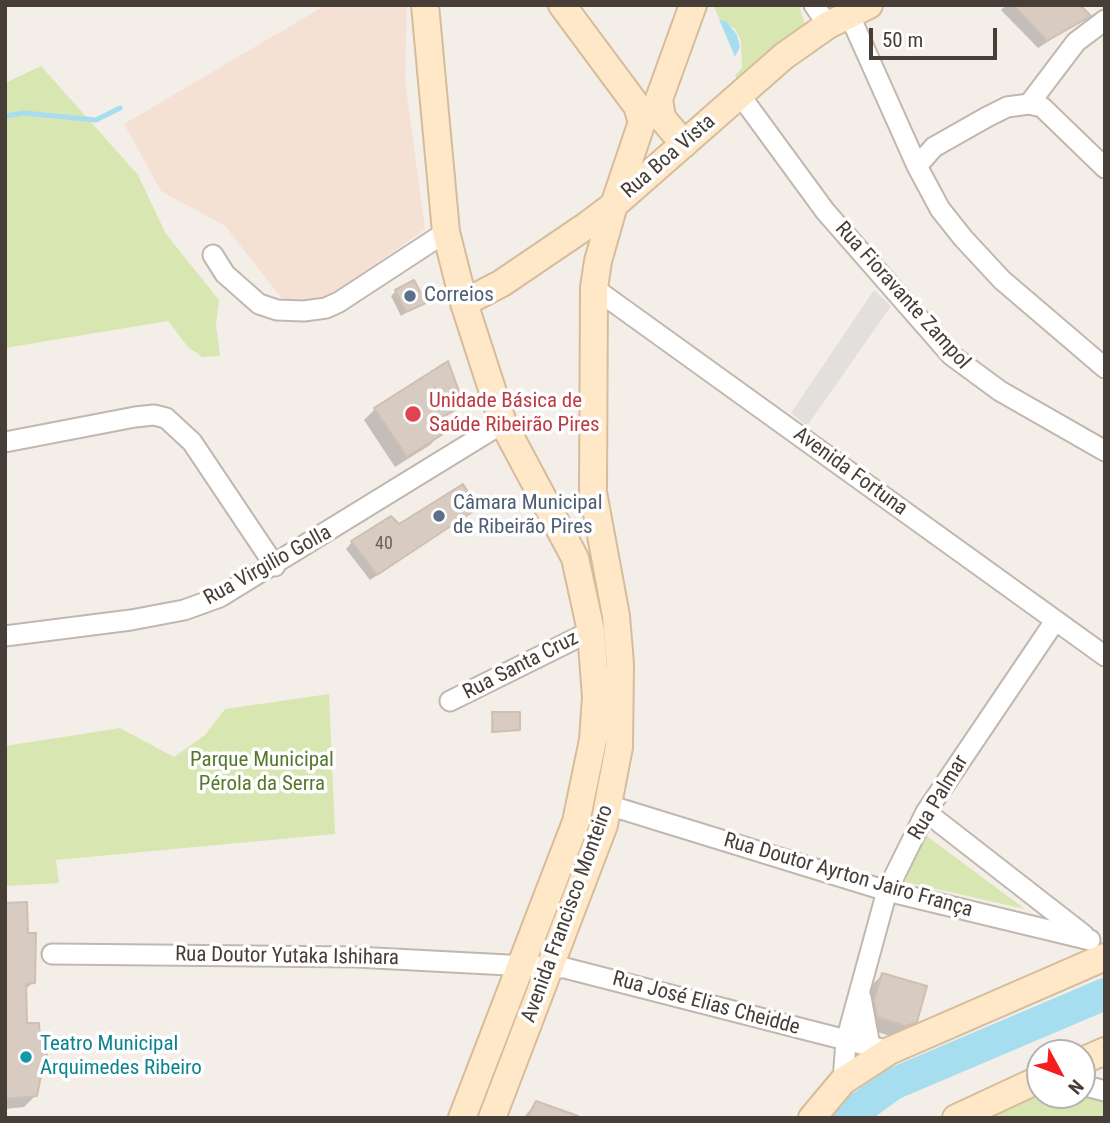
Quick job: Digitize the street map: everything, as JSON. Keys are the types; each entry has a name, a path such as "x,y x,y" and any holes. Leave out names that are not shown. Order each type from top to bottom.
{"main road":[{"name":"Avenida Francisco Monteiro","path":"425,5 446,232 464,303 503,423 575,558 591,631 596,697 589,767 576,822 462,1118"},
{"path":"562,5 618,80 638,86 649,85 667,73"},
{"path":"684,144 662,118 659,108 667,73 692,5"},
{"name":"Rua Boa Vista","path":"464,303 502,283 614,205 785,56 840,12"},
{"name":"Avenida Francisco Monteiro","path":"492,1118 551,967 608,806 619,747 621,664 616,616 593,492 594,289 598,261 614,205 642,122 637,106 618,80"},
{"path":"541,491 570,499 593,492"},
{"path":"812,1118 843,1081 879,1049 1097,948"},
{"path":"956,1118 1026,1086"}],"street":[{"path":"840,12 940,209 962,238 1002,280 1105,368"},
{"path":"1029,104 1076,42 1105,20"},
{"name":"Rua Fioravante Zampol","path":"740,95 825,211 951,355 1000,391 1105,451"},
{"path":"917,166 934,147 987,117 1007,107 1029,104 1042,107 1105,167"},
{"path":"213,255 225,274 258,304 277,310 304,311 326,308 339,302 446,232"},
{"name":"Avenida Fortuna","path":"594,289 1105,656"},
{"path":"5,442 135,417 154,415 166,418 192,442 275,566"},
{"name":"Rua Virgilio Golla","path":"5,636 184,610 220,597 275,566 503,423"},
{"name":"Rua Palmar","path":"843,1081 846,1041 887,891 926,812 1055,621"},
{"name":"Rua Santa Cruz","path":"450,701 591,631"},
{"name":"Rua Doutor Ayrton Jairo França","path":"608,806 887,891 1097,948"},
{"path":"926,812 1097,948"},
{"name":"Rua Doutor Yutaka Ishihara","path":"52,954 242,954 522,966"},
{"name":"Rua José Elias Cheidde","path":"522,966 551,967 640,986 879,1049"},
{"name":"Rua Palmar","path":"860,993 879,1049"}],"shaded area":[{"path":"326,5 407,5 405,80 425,229 321,303 283,300 225,226 161,191 124,124"},
{"path":"874,290 891,306 807,426 791,413"}],"green space":[{"path":"713,5 799,5 805,25 737,80 735,75 742,68 741,41 735,29 719,18"},
{"path":"41,66 138,175 166,234 219,300 216,325 220,356 202,357 188,347 168,321 5,348 5,83"},
{"name":"Parque Municipal Pérola da Serra","path":"329,694 335,834 56,860 59,883 5,886 5,746 120,728 174,757 205,735 225,709"},
{"path":"924,834 1025,909 905,882"},
{"path":"1096,1090 1105,1092 1105,1118 966,1118 1026,1091 1026,1109 1096,1109"}],"water":[{"path":"719,19 727,22 737,35 740,47 735,57"}],"building":[{"path":"1013,5 1080,5 1091,16 1047,41"},
{"name":"Correios","path":"414,280 426,303 406,312 395,290"},
{"name":"Unidade Básica de Saúde Ribeirão Pires","path":"448,361 464,405 436,421 443,434 407,457 374,408"},
{"path":"463,484 478,508 377,575 351,541 391,516 399,524"},
{"path":"492,712 520,712 520,730 493,732"},
{"path":"27,902 28,933 36,933 35,983 26,984 27,1023 39,1023 40,1039 47,1037 47,1074 41,1075 37,1096 5,1099 5,903"},
{"path":"882,973 927,986 917,1022 906,1026 877,1017 874,1000"},
{"path":"536,1101 578,1116 578,1118 527,1118"}],"waterway":[{"path":"5,116 24,113 96,120 120,108"},
{"path":"846,1118 893,1084 1105,994"}],"place":[{"name":"Correios","path":"410,296"},
{"name":"Unidade Básica de Saúde Ribeirão Pires","path":"413,414"},
{"name":"Câmara Municipal de Ribeirão Pires","path":"439,516"},
{"name":"Teatro Municipal Arquimedes Ribeiro","path":"26,1057"}]}
